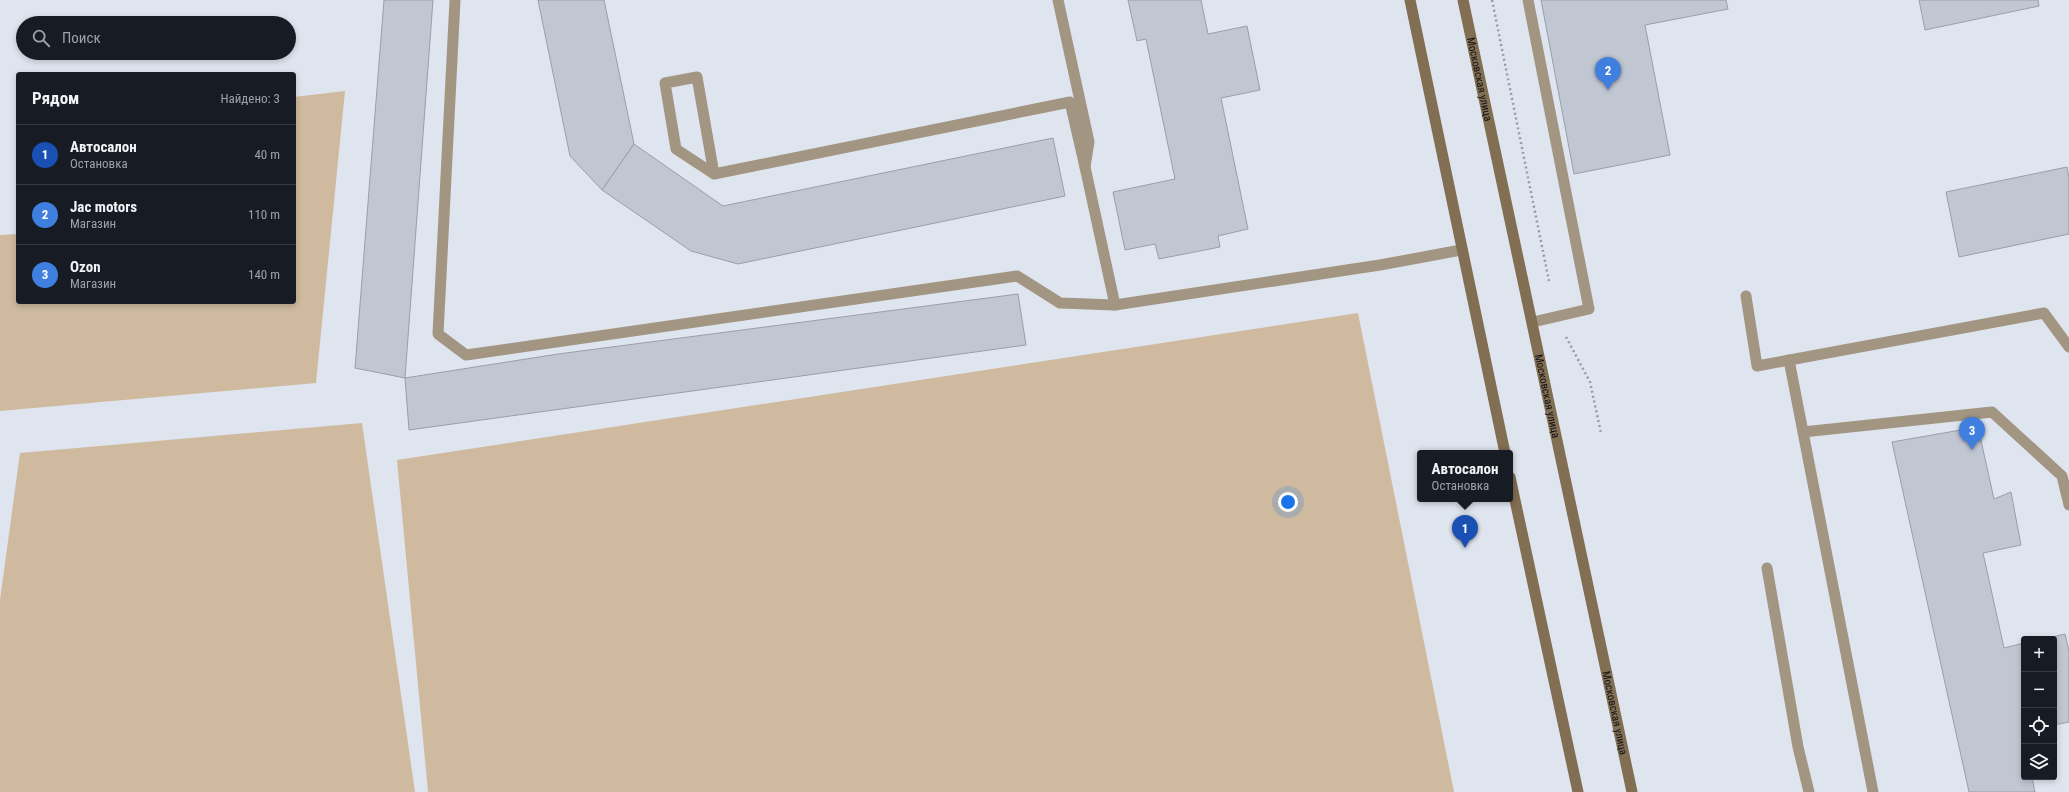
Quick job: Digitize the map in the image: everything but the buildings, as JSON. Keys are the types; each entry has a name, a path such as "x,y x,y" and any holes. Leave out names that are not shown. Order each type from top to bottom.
{"main road":[{"path":"1410,0 1461,250 1504,450"},
{"name":"Московская улица","path":"1463,0 1533,322 1632,792"},
{"path":"1513,491 1578,792"}],"lane":[{"path":"455,0 438,334 466,355 1017,276 1060,303 1115,305 1380,265 1461,250"},
{"path":"1058,0 1089,142 1084,167"},
{"path":"1528,0 1589,309 1533,322"},
{"path":"714,174 697,77 665,83 676,149 714,174 1070,102 1115,305"},
{"path":"1746,296 1758,366 2044,314 2069,347"},
{"path":"1789,360 1873,792"},
{"path":"1803,432 1992,412 2062,476 2069,505"},
{"path":"1767,568 1798,747 1809,792"}],"path":[{"path":"1492,0 1555,317 1590,382 1601,434"}],"shaded area":[{"path":"345,91 316,383 0,411 0,235 16,234 16,304 296,304 296,97"},
{"path":"1358,313 1454,792 428,792 397,460"},
{"path":"362,423 415,792 0,792 0,600 20,453"}],"place":[{"name":"Jac motors","path":"1608,90"},
{"name":"Ozon","path":"1972,450"},
{"name":"Автосалон","path":"1465,548"}]}
